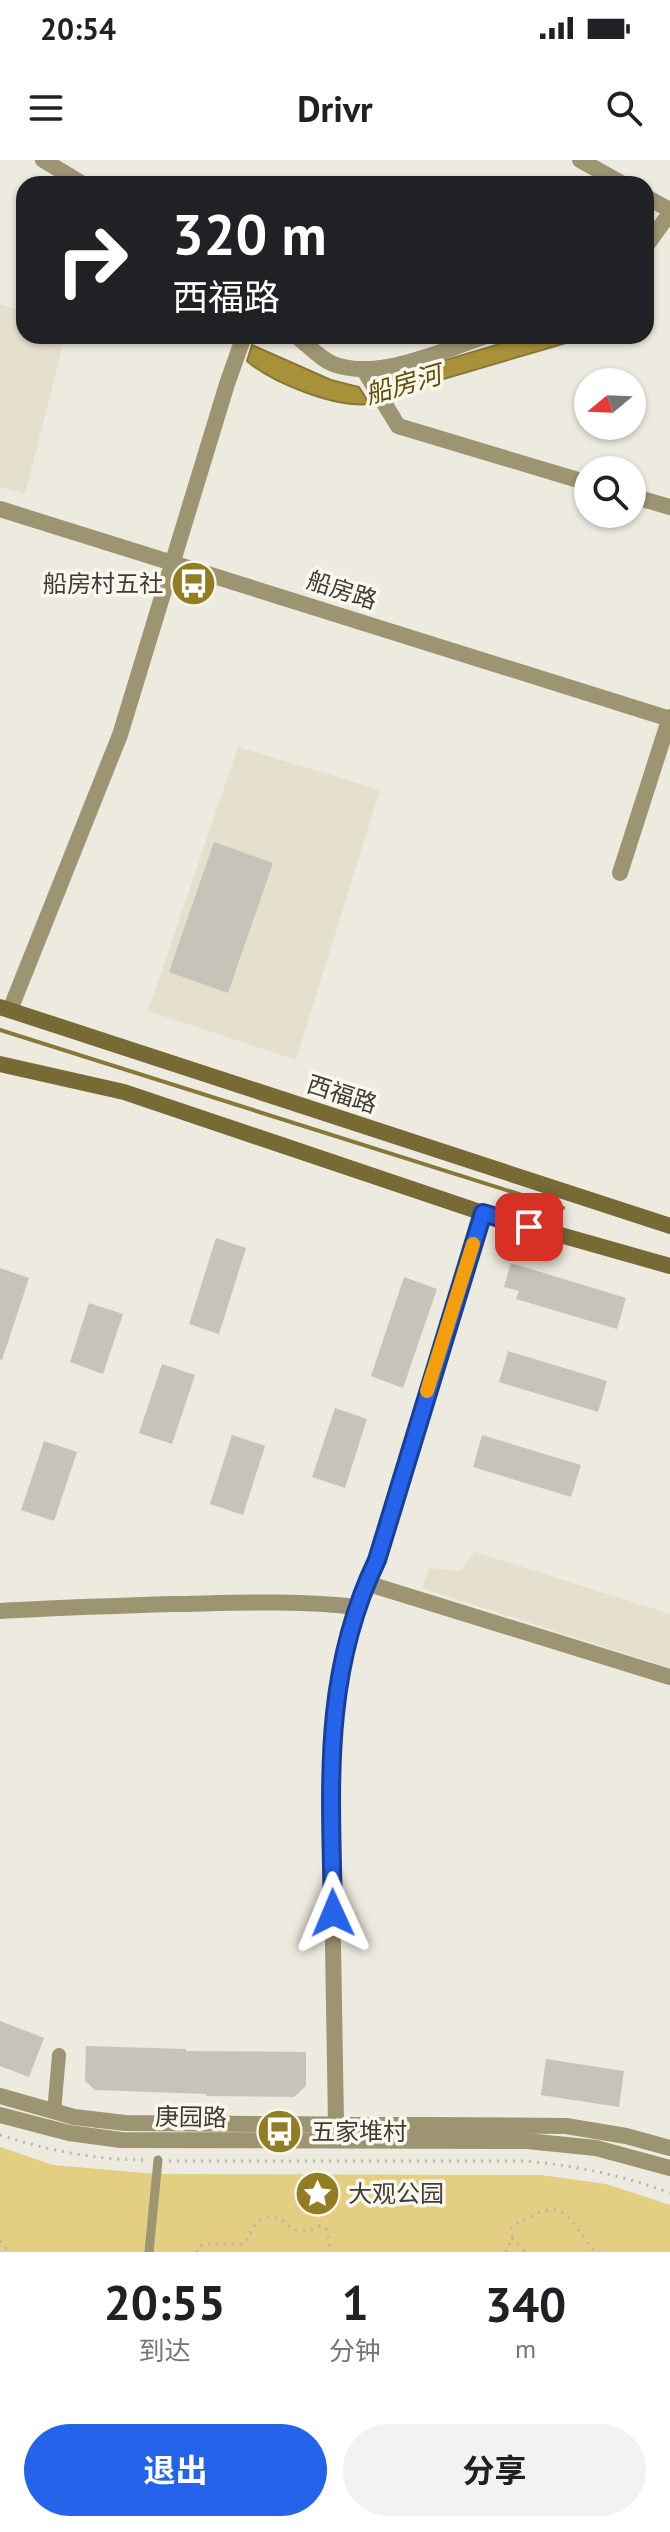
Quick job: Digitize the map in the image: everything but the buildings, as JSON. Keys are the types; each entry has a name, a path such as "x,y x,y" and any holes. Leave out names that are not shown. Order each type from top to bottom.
{"main road":[{"name":"西福路","path":"5,1008 670,1226"},
{"path":"0,1064 124,1092 483,1213 670,1266"}],"street":[{"path":"43,160 70,176"},
{"path":"580,160 609,176"},
{"path":"654,234 670,211"},
{"path":"5,1008 120,735 241,344"},
{"path":"306,344 333,365 364,370 386,367 461,344"},
{"path":"364,370 398,426 574,479"},
{"path":"646,500 670,507"},
{"name":"船房路","path":"0,509 670,718"},
{"path":"620,873 670,718"},
{"path":"336,2123 331,1750 338,1682 357,1607 377,1560 483,1213"},
{"path":"366,1583 670,1677"},
{"path":"0,1611 96,1605 267,1601 357,1607"},
{"path":"54,2112 59,2055"},
{"path":"0,2096 54,2112 125,2123 566,2126 626,2136 670,2148"},
{"name":"庚园路","path":"0,2115 69,2133 121,2140 527,2141 596,2148 670,2168"}],"lane":[{"path":"149,2252 158,2160"}],"path":[{"path":"0,2135 61,2152 121,2160 526,2161 579,2167 632,2179 670,2193"},
{"path":"506,2252 515,2223 547,2210 561,2212 572,2219 587,2245 595,2252"},
{"path":"197,2252 203,2244 243,2244 253,2226 262,2218 278,2218 299,2231 320,2226 326,2229 331,2252"},
{"path":"512,2238 525,2252"},
{"path":"0,2241 9,2252"}],"shaded area":[{"path":"0,304 16,309 16,344 63,344 25,494 0,487"},
{"path":"238,747 380,790 296,1060 148,1011"},
{"path":"475,1552 670,1614 670,1668 422,1588 429,1568 460,1571"},
{"name":"大观公园","path":"0,2147 53,2165 157,2174 541,2175 606,2184 670,2205 670,2252 0,2252"}],"water":[{"name":"船房河","path":"499,344 563,344 389,395 379,380"},
{"path":"252,345 331,380 359,387 370,404 323,398 272,378 247,361"}],"waterway":[{"path":"0,1030 563,1208"}],"slow traffic":[{"path":"427,1391 473,1244"}],"place":[{"name":"船房村五社","path":"194,583"},
{"name":"五家堆村","path":"280,2131"},
{"name":"大观公园","path":"317,2193"}],"route":[{"path":"333,1913 332,1723 338,1682 357,1607 377,1560 483,1213 529,1227"}]}
